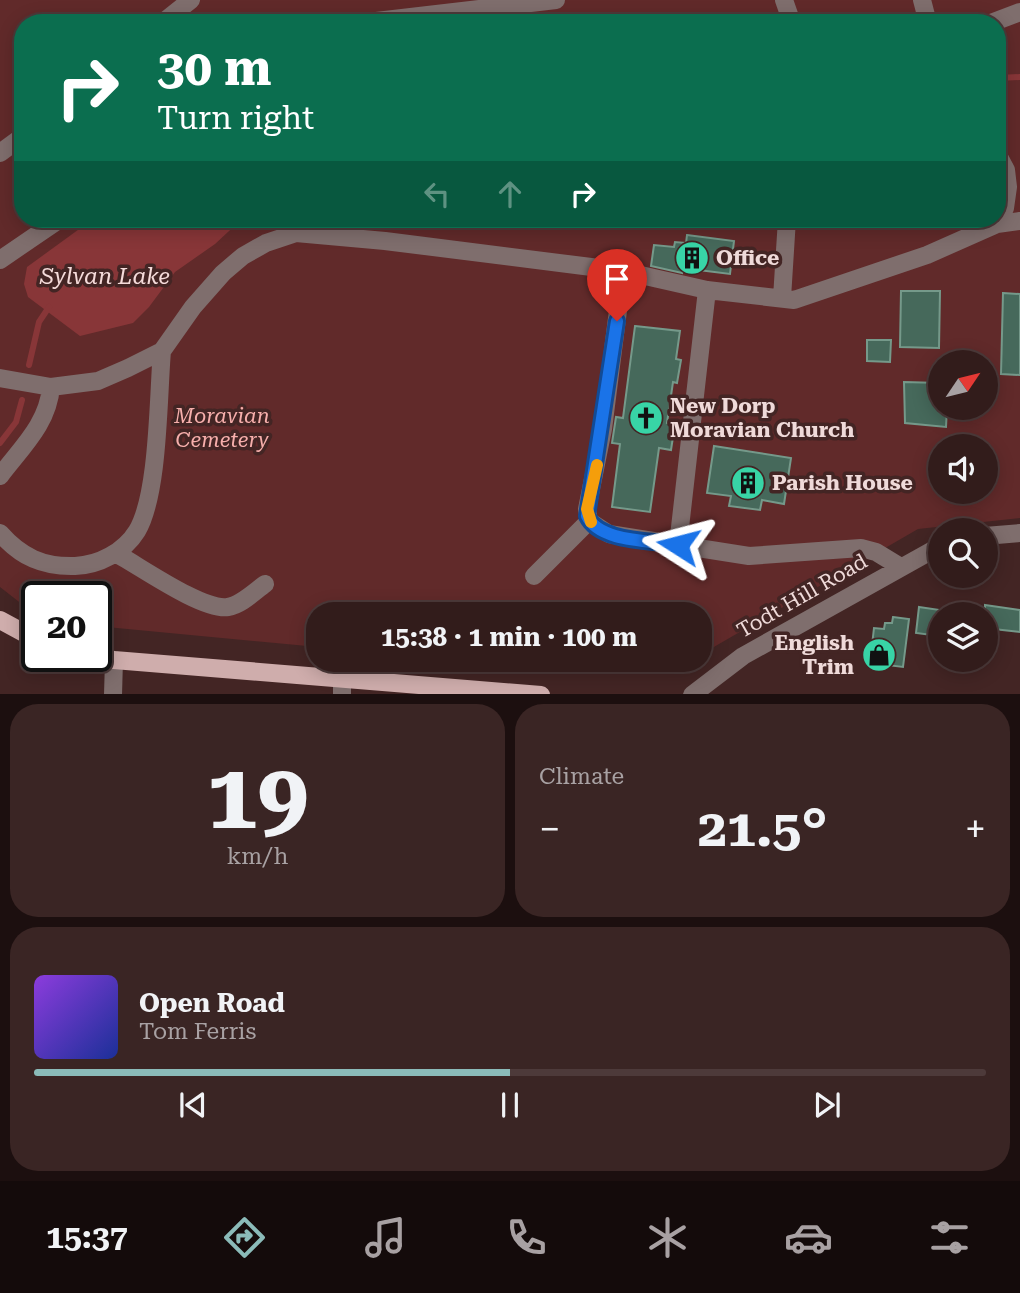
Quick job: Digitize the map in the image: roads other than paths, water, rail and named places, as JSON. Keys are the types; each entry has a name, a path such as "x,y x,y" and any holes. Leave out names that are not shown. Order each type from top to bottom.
{"main road":[{"path":"0,620 21,631"},
{"path":"112,659 342,688 513,694"}],"street":[{"path":"173,14 191,0"},
{"path":"436,14 556,0"},
{"path":"1006,170 1006,201"},
{"path":"0,260 47,228"},
{"path":"0,378 51,387 98,381 162,351 193,307 223,273 243,256 302,228"},
{"path":"321,228 623,271 707,290 794,300 874,275 987,228"},
{"path":"782,298 786,228"},
{"path":"623,271 603,429 587,509 589,521 609,534 749,556 862,548 876,552 899,566"},
{"path":"678,545 707,290"},
{"path":"0,533 12,547 34,561 58,566 82,565 117,554 137,531 145,513 153,465 162,351"},
{"path":"0,476 33,436 51,387"},
{"path":"534,576 589,521"},
{"path":"998,535 1020,533"},
{"name":"Todt Hill Road","path":"693,694 743,656 928,552"},
{"path":"117,554 169,585 221,607 232,607 265,584"},
{"path":"108,672 113,694"}],"water":[{"name":"Sylvan Lake","path":"81,228 232,228 215,244 175,272 149,307 133,323 80,336 28,297 24,284 27,267"}],"waterway":[{"path":"1006,78 1020,77"},
{"path":"29,365 39,322 49,307"},
{"path":"0,443 16,422 22,400"}],"place":[{"name":"Office","path":"692,258"},
{"name":"New Dorp Moravian Church","path":"646,418"},
{"name":"Parish House","path":"748,483"},
{"name":"English Trim","path":"879,655"}],"park label":[{"name":"Moravian Cemetery","path":"222,428"}]}
